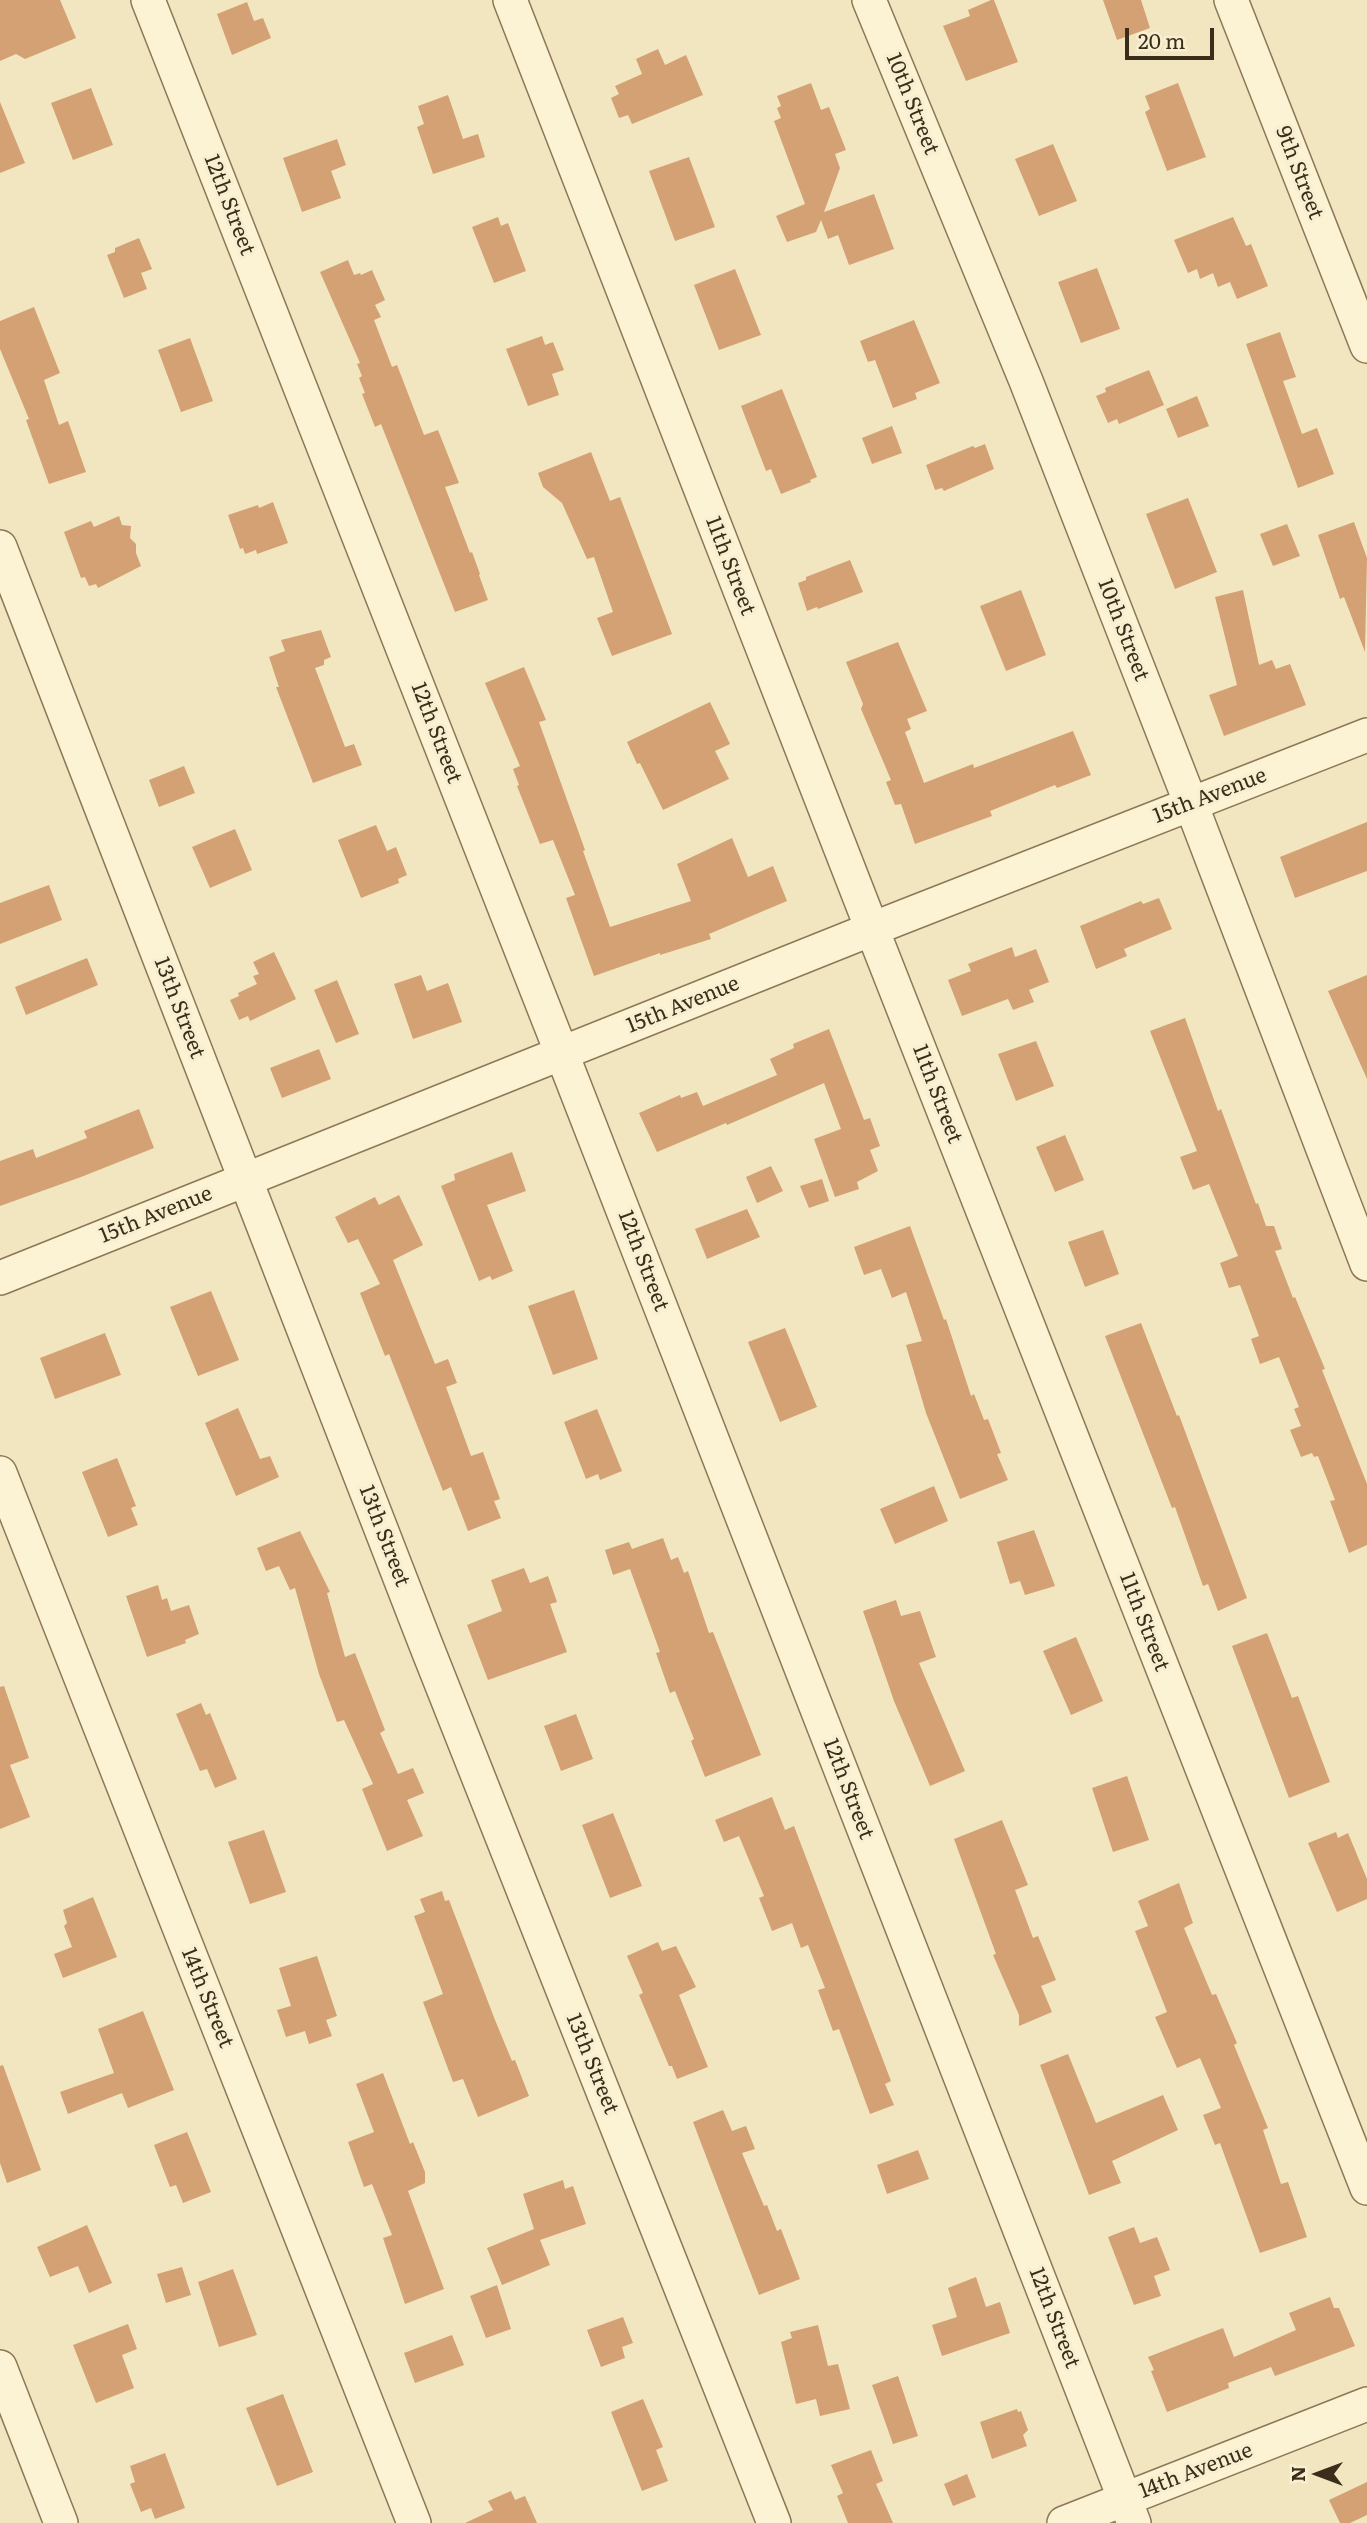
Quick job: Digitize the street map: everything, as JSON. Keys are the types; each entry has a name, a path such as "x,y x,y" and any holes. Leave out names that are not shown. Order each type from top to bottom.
{"street":[{"name":"12th Street","path":"148,0 1129,2511"},
{"name":"11th Street","path":"510,0 1367,2188"},
{"name":"10th Street","path":"869,0 1026,381 1367,1264"},
{"name":"9th Street","path":"1231,0 1367,346"},
{"name":"13th Street","path":"0,547 245,1179 774,2523"},
{"name":"15th Avenue","path":"0,1278 872,929 1367,735"},
{"name":"14th Street","path":"0,1473 414,2523"},
{"path":"0,2367 61,2523"},
{"name":"14th Avenue","path":"1064,2523 1129,2511 1367,2404"}],"building":[{"path":"0,0 60,0 76,38 25,59 16,54 0,61"},
{"path":"994,0 1018,62 966,81 943,26 970,16 968,10"},
{"path":"1103,0 1141,0 1150,28 1117,40"},
{"path":"247,2 254,21 263,18 271,38 232,55 217,14"},
{"path":"658,49 665,65 686,55 703,95 632,124 628,115 619,118 611,98 619,94 615,86 642,74 636,59"},
{"path":"811,83 821,110 829,107 846,150 835,154 840,168 824,212 874,194 894,249 849,265 838,235 828,239 821,220 816,232 787,242 776,216 805,204 774,121 781,118 777,108 781,106 777,96"},
{"path":"1178,83 1206,157 1167,171 1145,112 1150,109 1145,96"},
{"path":"91,88 113,145 73,160 51,103"},
{"path":"448,95 463,139 478,134 485,157 433,174 417,127 424,124 418,106"},
{"path":"0,102 25,163 0,173"},
{"path":"337,139 346,165 331,171 341,198 302,212 283,158"},
{"path":"1053,144 1077,201 1039,216 1015,159"},
{"path":"689,157 715,227 675,241 649,171"},
{"path":"498,217 501,226 508,223 526,271 494,283 472,227"},
{"path":"1233,217 1246,246 1251,244 1268,286 1237,299 1230,282 1218,287 1213,273 1200,279 1197,269 1188,273 1174,240"},
{"path":"139,238 152,269 141,273 147,289 124,298 107,255 115,252 115,248"},
{"path":"348,260 354,275 372,270 385,300 375,305 381,317 374,320 392,367 397,365 424,435 438,430 459,483 445,487 470,553 472,552 488,600 455,612 381,424 375,427 362,394 365,393 357,364 360,363 320,272"},
{"path":"1097,268 1120,329 1081,343 1058,282"},
{"path":"735,269 761,335 719,350 694,285"},
{"path":"34,307 60,373 44,380 59,425 68,421 86,472 49,484 26,420 29,419 0,349 0,321"},
{"path":"914,320 940,383 915,393 917,399 893,408 875,360 868,362 860,341"},
{"path":"1280,332 1296,377 1283,381 1302,434 1317,428 1334,474 1298,488 1246,344"},
{"path":"542,336 545,345 553,342 564,370 552,374 559,395 528,406 506,349"},
{"path":"190,338 213,401 181,412 158,350"},
{"path":"1149,370 1164,405 1119,424 1117,419 1108,423 1096,396 1106,392 1105,388"},
{"path":"782,389 817,477 781,494 771,469 766,471 741,406"},
{"path":"1197,396 1209,426 1178,438 1166,409"},
{"path":"892,426 902,453 872,464 862,438"},
{"path":"985,444 994,469 944,491 942,488 935,490 926,465 973,446 975,448"},
{"path":"591,452 610,501 620,497 672,634 612,656 597,618 613,612 594,557 587,559 562,503 543,487 538,473"},
{"path":"1188,498 1217,572 1175,589 1146,514"},
{"path":"273,502 288,543 257,554 256,550 245,554 243,548 240,549 228,515"},
{"path":"119,516 122,525 131,526 130,538 136,544 141,566 98,588 96,584 89,586 85,577 81,578 64,532 91,521 94,527"},
{"path":"1354,522 1367,558 1365,652 1344,597 1340,599 1318,535"},
{"path":"1287,524 1300,556 1273,566 1260,534"},
{"path":"850,560 863,592 807,611 798,583 806,580 806,577"},
{"path":"1021,590 1046,655 1006,671 980,606"},
{"path":"1243,590 1259,665 1272,660 1276,669 1290,664 1306,705 1224,736 1209,695 1237,685 1215,597"},
{"path":"321,630 331,657 324,660 324,665 315,668 345,747 354,744 362,765 313,783 276,687 279,687 269,657 285,651 281,640"},
{"path":"898,642 927,711 907,719 911,729 905,732 924,783 973,764 974,768 1073,731 1091,775 1057,788 1055,785 990,811 992,816 915,844 901,804 895,805 886,782 891,780 861,709 863,704 846,662"},
{"path":"524,667 546,720 539,722 610,927 691,901 677,864 732,838 748,877 773,866 787,901 709,934 711,939 594,976 566,898 575,895 553,840 540,844 517,786 519,785 513,769 520,766 485,683"},
{"path":"710,702 730,744 715,751 729,779 663,810 627,742"},
{"path":"184,766 195,793 159,807 149,780"},
{"path":"1367,822 1367,871 1295,898 1280,857"},
{"path":"376,825 387,851 396,847 407,875 398,879 399,883 361,898 338,840"},
{"path":"235,829 252,870 210,888 192,847"},
{"path":"49,885 62,920 0,944 0,903"},
{"path":"1159,898 1172,929 1124,949 1127,956 1096,969 1080,926 1141,901 1143,904"},
{"path":"1012,947 1015,957 1036,949 1049,982 1029,990 1034,1002 1013,1010 1008,999 962,1016 948,980 971,971 968,964"},
{"path":"274,952 296,999 250,1021 248,1016 239,1020 230,1000 257,984 253,976 259,974 253,962"},
{"path":"87,958 98,985 26,1015 15,987"},
{"path":"421,975 427,991 448,983 462,1022 413,1039 394,984"},
{"path":"1367,975 1367,1079 1328,991"},
{"path":"337,980 359,1034 336,1043 314,990"},
{"path":"1185,1018 1218,1111 1221,1109 1256,1204 1258,1203 1266,1226 1274,1226 1282,1249 1275,1251 1325,1369 1322,1370 1367,1484 1367,1545 1349,1553 1330,1501 1335,1500 1318,1456 1314,1457 1312,1453 1301,1457 1290,1430 1301,1426 1294,1409 1299,1407 1279,1357 1260,1364 1251,1339 1259,1336 1240,1285 1229,1288 1220,1263 1238,1256 1209,1184 1193,1190 1180,1157 1197,1151 1150,1031"},
{"path":"829,1029 864,1120 870,1118 880,1146 870,1150 878,1171 857,1182 859,1189 835,1197 814,1139 841,1129 824,1083 657,1152 639,1113 680,1095 681,1098 697,1092 703,1106 777,1075 770,1059 794,1048 793,1044"},
{"path":"1036,1041 1054,1086 1016,1101 998,1054"},
{"path":"319,1049 331,1079 282,1098 270,1068"},
{"path":"139,1109 154,1148 0,1206 0,1161 33,1149 36,1158 87,1138 84,1131"},
{"path":"1065,1135 1084,1180 1055,1192 1036,1147"},
{"path":"512,1152 526,1191 487,1205 513,1271 492,1280 490,1276 479,1281 441,1186 455,1180 454,1174"},
{"path":"771,1166 783,1191 757,1203 746,1177"},
{"path":"822,1179 829,1201 809,1208 800,1186"},
{"path":"399,1195 423,1245 393,1260 435,1364 448,1359 457,1383 446,1387 471,1456 483,1452 500,1499 494,1501 501,1518 468,1531 451,1487 443,1491 389,1354 385,1356 360,1293 380,1284 358,1239 348,1243 335,1217 375,1197 379,1205"},
{"path":"747,1209 760,1237 707,1259 695,1229"},
{"path":"910,1226 944,1320 946,1319 971,1396 974,1394 984,1420 988,1419 1001,1453 997,1454 1008,1480 960,1499 926,1413 906,1345 922,1341 906,1292 892,1298 881,1269 864,1275 854,1247"},
{"path":"1103,1230 1119,1274 1085,1287 1068,1242"},
{"path":"574,1290 598,1359 553,1375 528,1306"},
{"path":"211,1291 239,1360 198,1376 170,1307"},
{"path":"1141,1323 1177,1416 1179,1415 1247,1598 1218,1611 1208,1584 1203,1586 1175,1507 1172,1508 1105,1336"},
{"path":"785,1328 817,1407 780,1422 748,1342"},
{"path":"105,1333 121,1375 55,1399 40,1358"},
{"path":"238,1408 260,1459 270,1456 279,1477 236,1496 205,1423"},
{"path":"597,1409 622,1471 600,1480 598,1474 586,1479 564,1422"},
{"path":"117,1458 136,1506 131,1508 138,1525 108,1537 82,1472"},
{"path":"934,1486 948,1521 895,1544 880,1509"},
{"path":"1034,1530 1055,1586 1025,1595 1020,1581 1010,1584 997,1542"},
{"path":"300,1531 330,1592 327,1593 345,1657 355,1653 385,1730 380,1733 398,1774 413,1768 424,1793 407,1800 423,1836 387,1851 362,1789 373,1784 344,1720 337,1722 319,1674 295,1588 290,1590 279,1566 266,1571 257,1548"},
{"path":"663,1538 671,1560 678,1557 684,1573 688,1571 709,1633 713,1632 761,1755 705,1777 691,1741 694,1739 675,1691 670,1693 656,1653 660,1652 630,1569 613,1575 605,1550 629,1542 632,1549"},
{"path":"524,1568 530,1583 548,1576 557,1602 550,1604 567,1652 488,1680 467,1625 502,1611 491,1580"},
{"path":"158,1585 162,1600 167,1598 171,1611 189,1605 199,1634 185,1640 186,1643 147,1657 126,1596"},
{"path":"896,1600 901,1616 920,1611 936,1657 919,1663 965,1771 930,1786 894,1701 863,1611"},
{"path":"1267,1633 1292,1698 1298,1696 1330,1782 1289,1798 1232,1646"},
{"path":"1076,1637 1103,1701 1071,1715 1043,1651"},
{"path":"4,1686 29,1758 10,1765 30,1817 0,1829 0,1687"},
{"path":"201,1703 206,1715 210,1713 237,1779 215,1788 207,1769 200,1771 176,1714"},
{"path":"576,1714 593,1759 561,1771 544,1726"},
{"path":"1127,1776 1149,1840 1113,1852 1092,1788"},
{"path":"772,1797 785,1830 794,1826 891,2081 885,2084 894,2105 870,2114 839,2029 833,2031 818,1990 825,1988 808,1945 801,1948 792,1923 772,1931 759,1898 764,1896 739,1836 724,1842 715,1820"},
{"path":"613,1813 642,1886 610,1898 582,1825"},
{"path":"1002,1820 1028,1885 1015,1890 1033,1938 1038,1936 1056,1980 1041,1986 1052,2012 1019,2026 1019,2015 993,1955 996,1954 954,1839"},
{"path":"264,1830 286,1892 250,1904 228,1842"},
{"path":"1336,1832 1338,1838 1348,1833 1367,1879 1367,1899 1337,1912 1308,1843"},
{"path":"1179,1883 1193,1923 1184,1928 1212,1995 1216,1994 1237,2043 1234,2045 1268,2128 1263,2130 1281,2184 1288,2182 1307,2237 1260,2253 1220,2143 1215,2145 1203,2115 1221,2108 1200,2058 1177,2068 1155,2017 1167,2012 1135,1931 1148,1926 1138,1901"},
{"path":"442,1891 445,1901 449,1900 495,2020 529,2096 478,2117 463,2079 453,2082 423,2002 443,1994 414,1916 425,1912 420,1899"},
{"path":"93,1897 117,1957 63,1978 54,1954 72,1947 64,1926 67,1923 63,1910"},
{"path":"658,1942 662,1951 676,1946 696,1987 679,1995 708,2067 677,2079 639,1995 643,1993 627,1956"},
{"path":"317,1956 337,2016 326,2020 332,2036 309,2044 305,2031 286,2037 277,2010 291,2006 279,1968"},
{"path":"143,2011 174,2090 128,2108 122,2093 68,2114 60,2092 114,2073 98,2029"},
{"path":"1068,2054 1096,2123 1163,2095 1178,2130 1112,2161 1121,2183 1089,2195 1040,2065"},
{"path":"3,2065 41,2170 7,2183 0,2163 0,2066"},
{"path":"383,2073 410,2144 413,2142 425,2172 425,2183 408,2191 444,2289 405,2304 383,2238 392,2235 372,2184 364,2187 348,2142 374,2132 356,2084"},
{"path":"723,2110 732,2131 746,2126 755,2149 742,2153 764,2206 767,2205 777,2231 781,2229 800,2279 759,2295 693,2122"},
{"path":"187,2132 211,2192 183,2203 176,2185 170,2187 154,2145"},
{"path":"918,2150 929,2179 887,2194 877,2165"},
{"path":"563,2180 565,2189 573,2186 586,2224 540,2240 550,2265 502,2285 487,2248 534,2229 523,2194"},
{"path":"87,2225 112,2283 89,2293 78,2266 50,2277 37,2247"},
{"path":"1134,2227 1140,2243 1157,2237 1170,2270 1154,2276 1161,2296 1134,2305 1108,2237"},
{"path":"182,2267 191,2295 166,2303 157,2274"},
{"path":"233,2269 257,2335 219,2347 198,2282"},
{"path":"976,2277 986,2307 1000,2302 1010,2333 942,2356 932,2325 957,2317 948,2288"},
{"path":"497,2285 511,2329 486,2338 470,2296"},
{"path":"1330,2297 1334,2308 1339,2308 1355,2346 1275,2376 1271,2367 1228,2383 1229,2388 1167,2412 1148,2357 1223,2328 1234,2357 1296,2330 1289,2313"},
{"path":"623,2317 633,2343 622,2347 625,2358 601,2367 587,2330"},
{"path":"128,2324 137,2349 122,2355 134,2388 96,2403 73,2345"},
{"path":"818,2325 828,2366 838,2364 850,2409 820,2416 816,2399 796,2404 781,2342 792,2338 790,2332"},
{"path":"452,2335 464,2365 415,2383 404,2353"},
{"path":"898,2376 918,2436 893,2444 872,2385"},
{"path":"283,2394 313,2472 277,2486 246,2408"},
{"path":"643,2399 663,2447 656,2450 668,2481 642,2491 611,2412"},
{"path":"1017,2409 1018,2412 1021,2411 1028,2430 1023,2435 1027,2446 992,2459 980,2422"},
{"path":"871,2450 883,2481 876,2484 893,2523 848,2523 837,2496 843,2493 831,2465"},
{"path":"165,2453 185,2508 155,2519 151,2508 141,2512 130,2484 135,2482 130,2466"},
{"path":"967,2474 976,2497 953,2506 944,2484"},
{"path":"1367,2482 1367,2515 1350,2523 1340,2523 1329,2500"},
{"path":"511,2491 515,2500 525,2496 537,2523 465,2523 493,2510 488,2501"}]}
